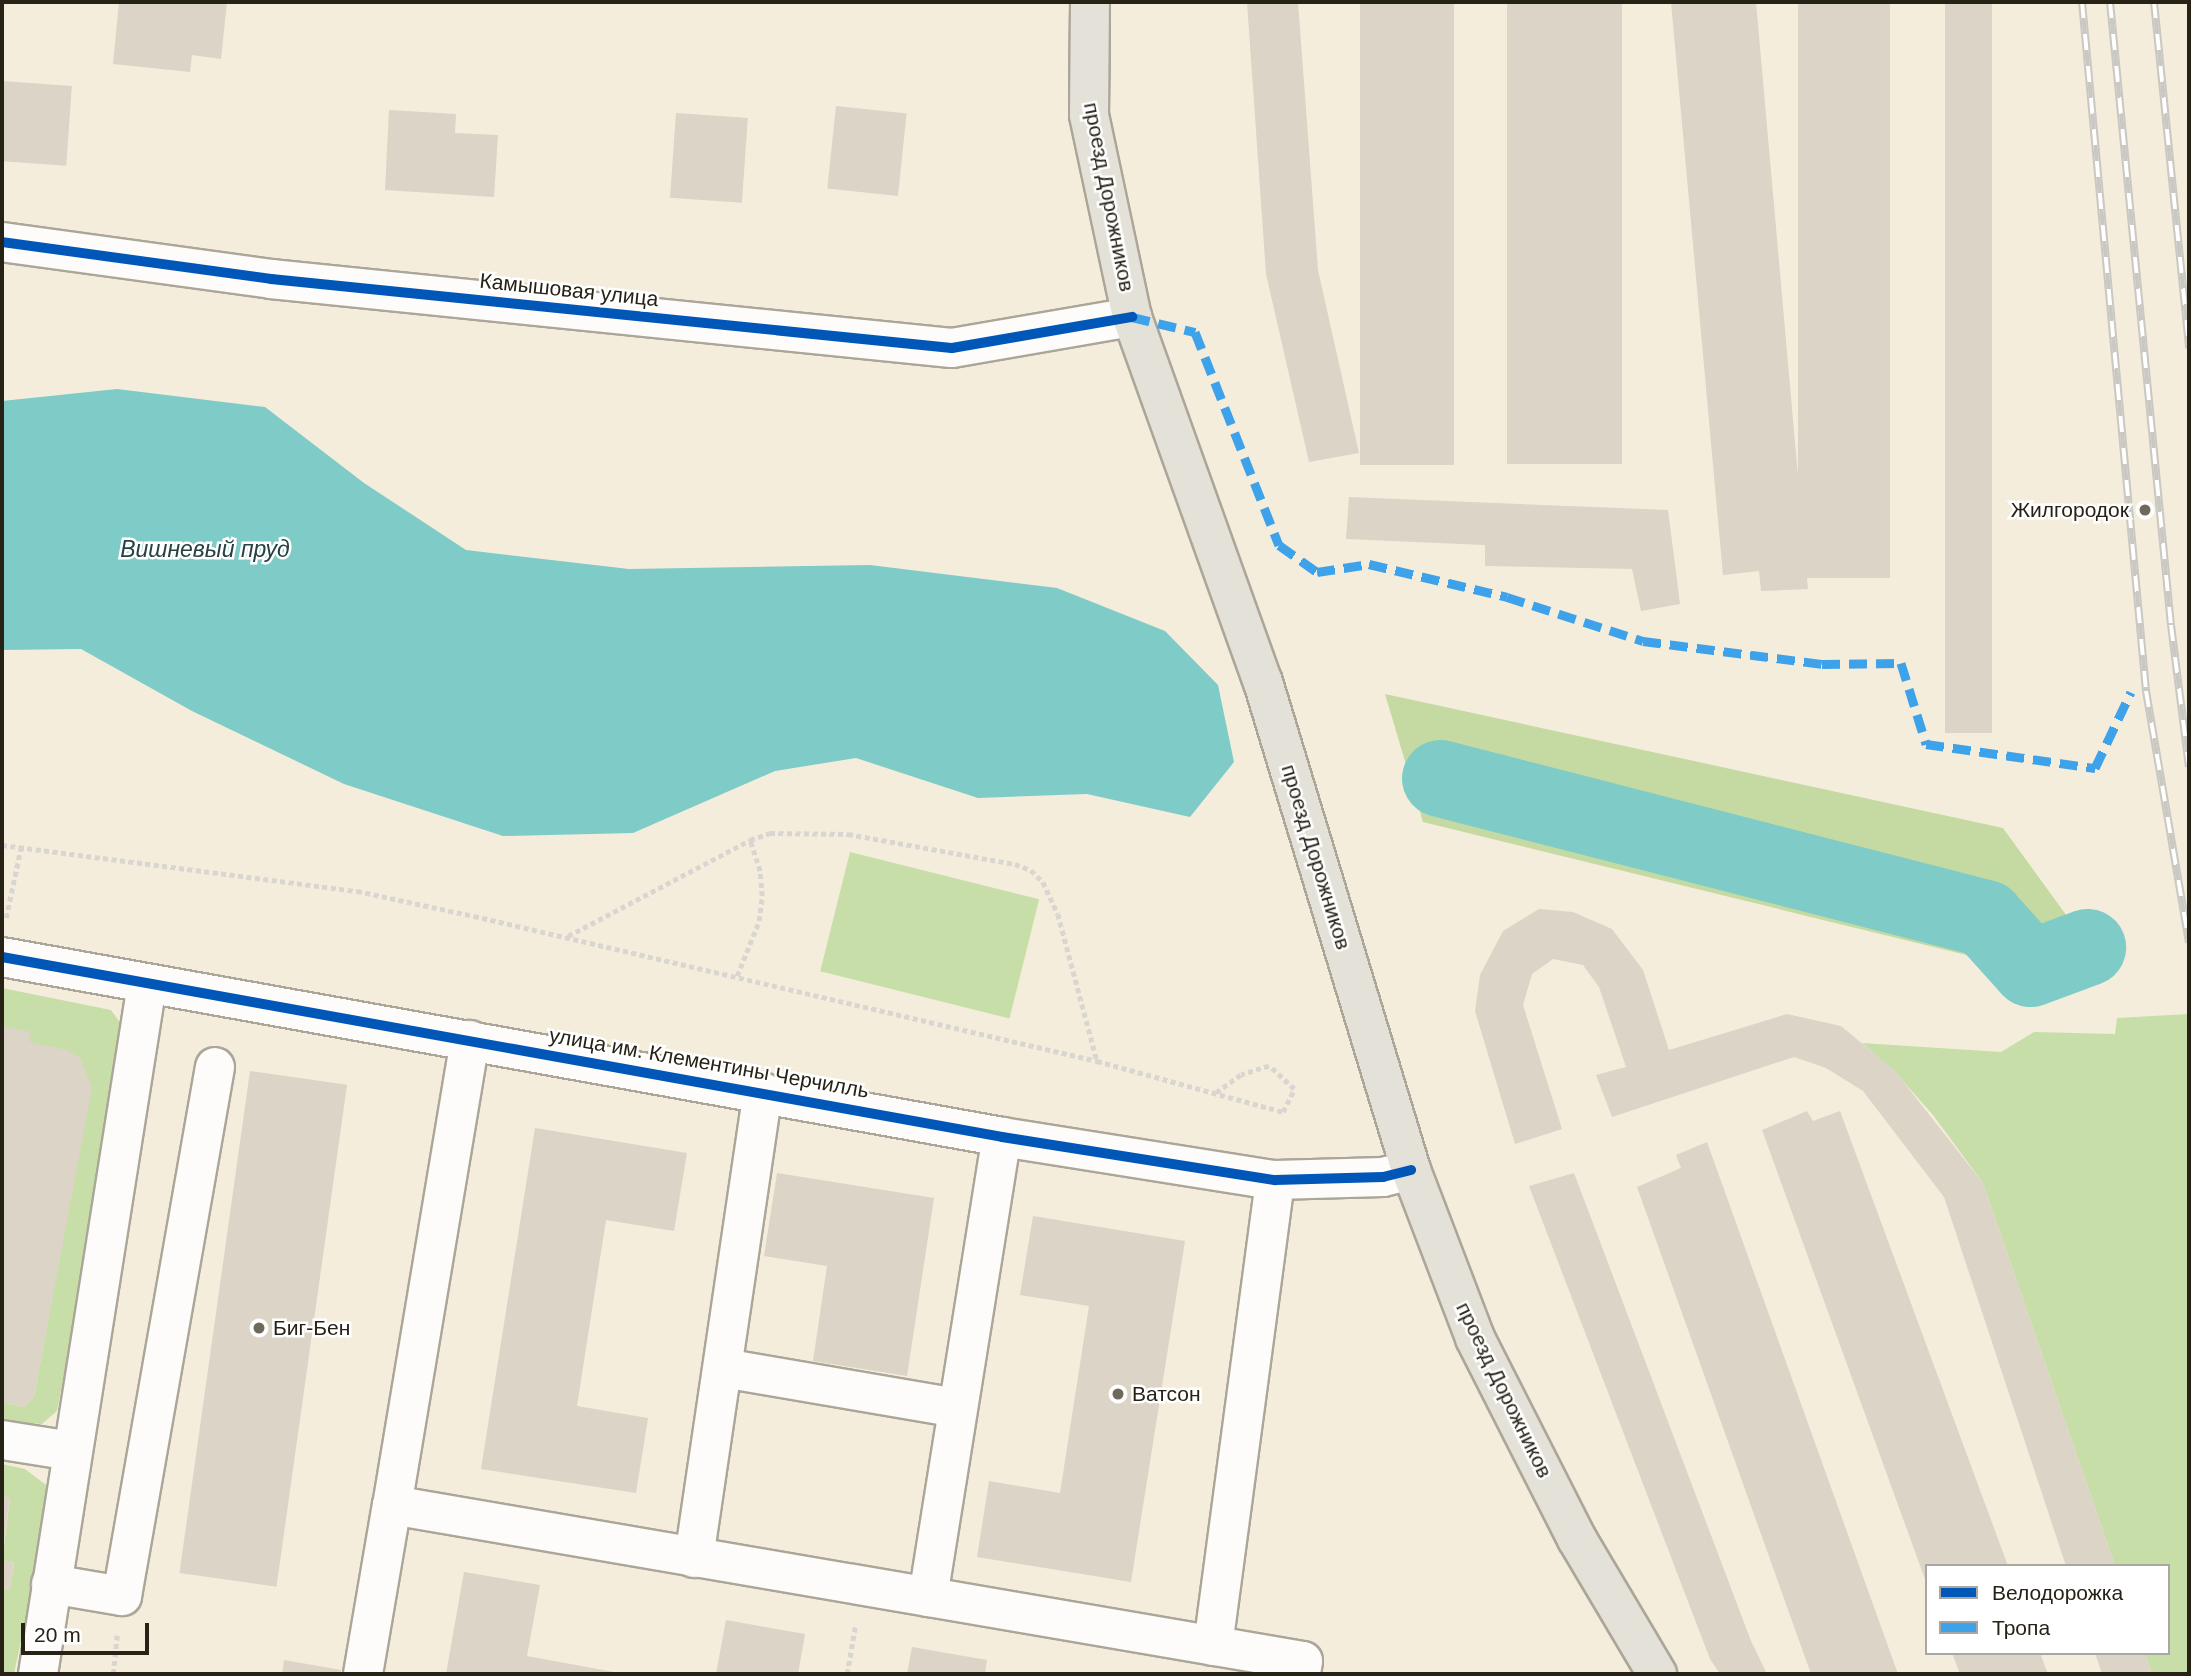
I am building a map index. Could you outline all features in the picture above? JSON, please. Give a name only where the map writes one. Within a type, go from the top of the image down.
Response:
[{"type":"main road","name":"проезд Дорожников","points":[[1090,2],[1089,115],[1132,317],[1263,682],[1410,1170],[1475,1338],[1577,1539],[1657,1674]]},
{"type":"street","name":"Камышовая улица","points":[[2,242],[284,280],[952,348],[1132,317]]},
{"type":"street","name":"улица им. Клементины Черчилль","points":[[3,941],[147,984],[763,1092],[1002,1137],[1275,1180],[1383,1177],[1410,1170]]},
{"type":"street","points":[[38,1674],[147,984]]},
{"type":"street","points":[[363,1674],[470,1040]]},
{"type":"street","points":[[51,1584],[122,1596],[215,1067]]},
{"type":"street","points":[[694,1558],[763,1092]]},
{"type":"street","points":[[928,1597],[1002,1137]]},
{"type":"street","points":[[1213,1646],[1275,1180]]},
{"type":"street","points":[[723,1368],[957,1408]]},
{"type":"street","points":[[2,1440],[72,1451]]},
{"type":"street","points":[[392,1504],[1303,1661],[1301,1674]]},
{"type":"path","points":[[566,936],[750,840],[770,833],[848,834],[1031,870],[1043,882],[1058,914],[1097,1061]]},
{"type":"path","points":[[737,976],[759,921],[762,896],[760,871],[750,840]]},
{"type":"path","points":[[2,845],[357,891],[566,936],[1097,1061],[1283,1112],[1294,1089],[1269,1066],[1241,1075],[1216,1093]]},
{"type":"path","points":[[3,941],[21,847]]},
{"type":"path","points":[[847,1674],[862,1587]]},
{"type":"green space","points":[[1385,694],[2003,828],[2077,930],[1991,961],[1423,822]]},
{"type":"green space","points":[[850,852],[1039,899],[1009,1019],[820,971]]},
{"type":"green space","points":[[2,988],[111,1010],[129,1035],[57,1411],[42,1424],[2,1421],[2,1402],[24,1407],[34,1397],[91,1087],[80,1058],[29,1042],[2,1027]]},
{"type":"green space","points":[[2189,1014],[2189,1674],[2152,1674],[2146,1655],[2170,1655],[2170,1564],[2114,1564],[1983,1183],[1933,1115],[1894,1071],[1862,1043],[2001,1052],[2034,1032],[2115,1034],[2117,1018]]},
{"type":"green space","points":[[2,1464],[25,1469],[50,1488],[50,1506],[14,1674],[2,1674],[2,1588],[10,1589],[14,1563],[2,1561],[10,1498],[2,1496]]},
{"type":"water","name":"Вишневый пруд","points":[[117,389],[265,407],[364,483],[466,550],[629,569],[870,565],[1057,588],[1165,631],[1218,685],[1234,762],[1190,817],[1087,794],[978,798],[856,758],[775,771],[633,833],[503,836],[344,784],[192,711],[81,649],[2,650],[2,401]]},
{"type":"building","points":[[119,2],[227,2],[221,59],[192,55],[190,72],[113,64]]},
{"type":"building","points":[[1247,2],[1298,2],[1318,270],[1359,453],[1309,462],[1266,274]]},
{"type":"building","points":[[1360,2],[1454,2],[1454,465],[1360,465]]},
{"type":"building","points":[[1507,2],[1622,2],[1622,464],[1507,464]]},
{"type":"building","points":[[1671,2],[1756,2],[1808,589],[1761,591],[1759,571],[1723,575]]},
{"type":"building","points":[[1798,2],[1890,2],[1890,578],[1798,578]]},
{"type":"building","points":[[1945,2],[1992,2],[1992,733],[1945,733]]},
{"type":"building","points":[[2,81],[72,86],[66,166],[2,161]]},
{"type":"building","points":[[836,106],[907,113],[898,196],[827,189]]},
{"type":"building","points":[[389,110],[456,114],[455,133],[498,135],[494,197],[385,190]]},
{"type":"building","points":[[676,113],[748,118],[742,203],[670,198]]},
{"type":"building","points":[[1349,497],[1668,510],[1680,604],[1641,611],[1632,569],[1485,566],[1485,545],[1346,539]]},
{"type":"building","points":[[1539,909],[1573,912],[1612,929],[1643,970],[1669,1050],[1787,1014],[1841,1026],[1894,1070],[1983,1183],[2114,1564],[2065,1564],[1944,1197],[1863,1091],[1826,1068],[1794,1057],[1612,1117],[1596,1075],[1626,1067],[1599,987],[1583,965],[1553,959],[1532,974],[1523,1005],[1562,1129],[1515,1144],[1475,1011],[1480,975],[1503,931]]},
{"type":"building","points":[[2,1026],[31,1032],[29,1042],[67,1050],[80,1058],[92,1087],[34,1397],[24,1407],[2,1402]]},
{"type":"building","name":"Биг-Бен","points":[[250,1071],[347,1085],[276,1587],[179,1573]]},
{"type":"building","points":[[1807,1111],[1813,1121],[1840,1111],[2007,1564],[1925,1564],[1925,1579],[1762,1130]]},
{"type":"building","points":[[535,1128],[687,1153],[674,1231],[606,1220],[577,1406],[648,1418],[636,1493],[481,1469]]},
{"type":"building","points":[[1707,1142],[1898,1674],[1811,1674],[1637,1187],[1681,1168],[1676,1155]]},
{"type":"building","points":[[777,1173],[934,1198],[907,1376],[813,1361],[827,1266],[764,1256]]},
{"type":"building","points":[[1574,1173],[1751,1641],[1767,1674],[1720,1674],[1710,1659],[1529,1186]]},
{"type":"building","name":"Ватсон","points":[[1033,1216],[1185,1241],[1131,1582],[977,1557],[989,1481],[1060,1493],[1089,1306],[1020,1295]]},
{"type":"building","points":[[2,1496],[10,1497],[3,1549],[2,1549]]},
{"type":"building","points":[[2,1561],[14,1563],[10,1589],[2,1588]]},
{"type":"building","points":[[464,1572],[540,1585],[527,1656],[625,1674],[446,1674]]},
{"type":"building","points":[[726,1620],[805,1634],[798,1674],[716,1674]]},
{"type":"building","points":[[912,1647],[987,1660],[985,1674],[907,1674]]},
{"type":"building","points":[[1953,1655],[2041,1655],[2048,1674],[1960,1674]]},
{"type":"building","points":[[2096,1655],[2146,1655],[2152,1674],[2102,1674]]},
{"type":"building","points":[[284,1660],[341,1670],[340,1674],[282,1674]]},
{"type":"waterway","points":[[1440,778],[1985,918],[2030,968],[2087,947]]},
{"type":"railway","points":[[2082,2],[2146,691],[2189,942]]},
{"type":"railway","points":[[2110,2],[2171,625],[2189,767]]},
{"type":"railway","points":[[2154,2],[2189,348]]},
{"type":"marked path","points":[[1132,317],[1195,332],[1279,545],[1317,572],[1369,564],[1507,597],[1643,641],[1822,664],[1901,663],[1926,744],[2095,768],[2131,692]]},
{"type":"cycle path","points":[[2,242],[271,279],[952,348],[1132,317]]},
{"type":"cycle path","points":[[2,957],[1002,1137],[1275,1180],[1383,1177],[1411,1170]]},
{"type":"place","name":"Жилгородок","points":[[2145,510]]},
{"type":"place","name":"Биг-Бен","points":[[259,1328]]},
{"type":"place","name":"Ватсон","points":[[1118,1394]]}]
